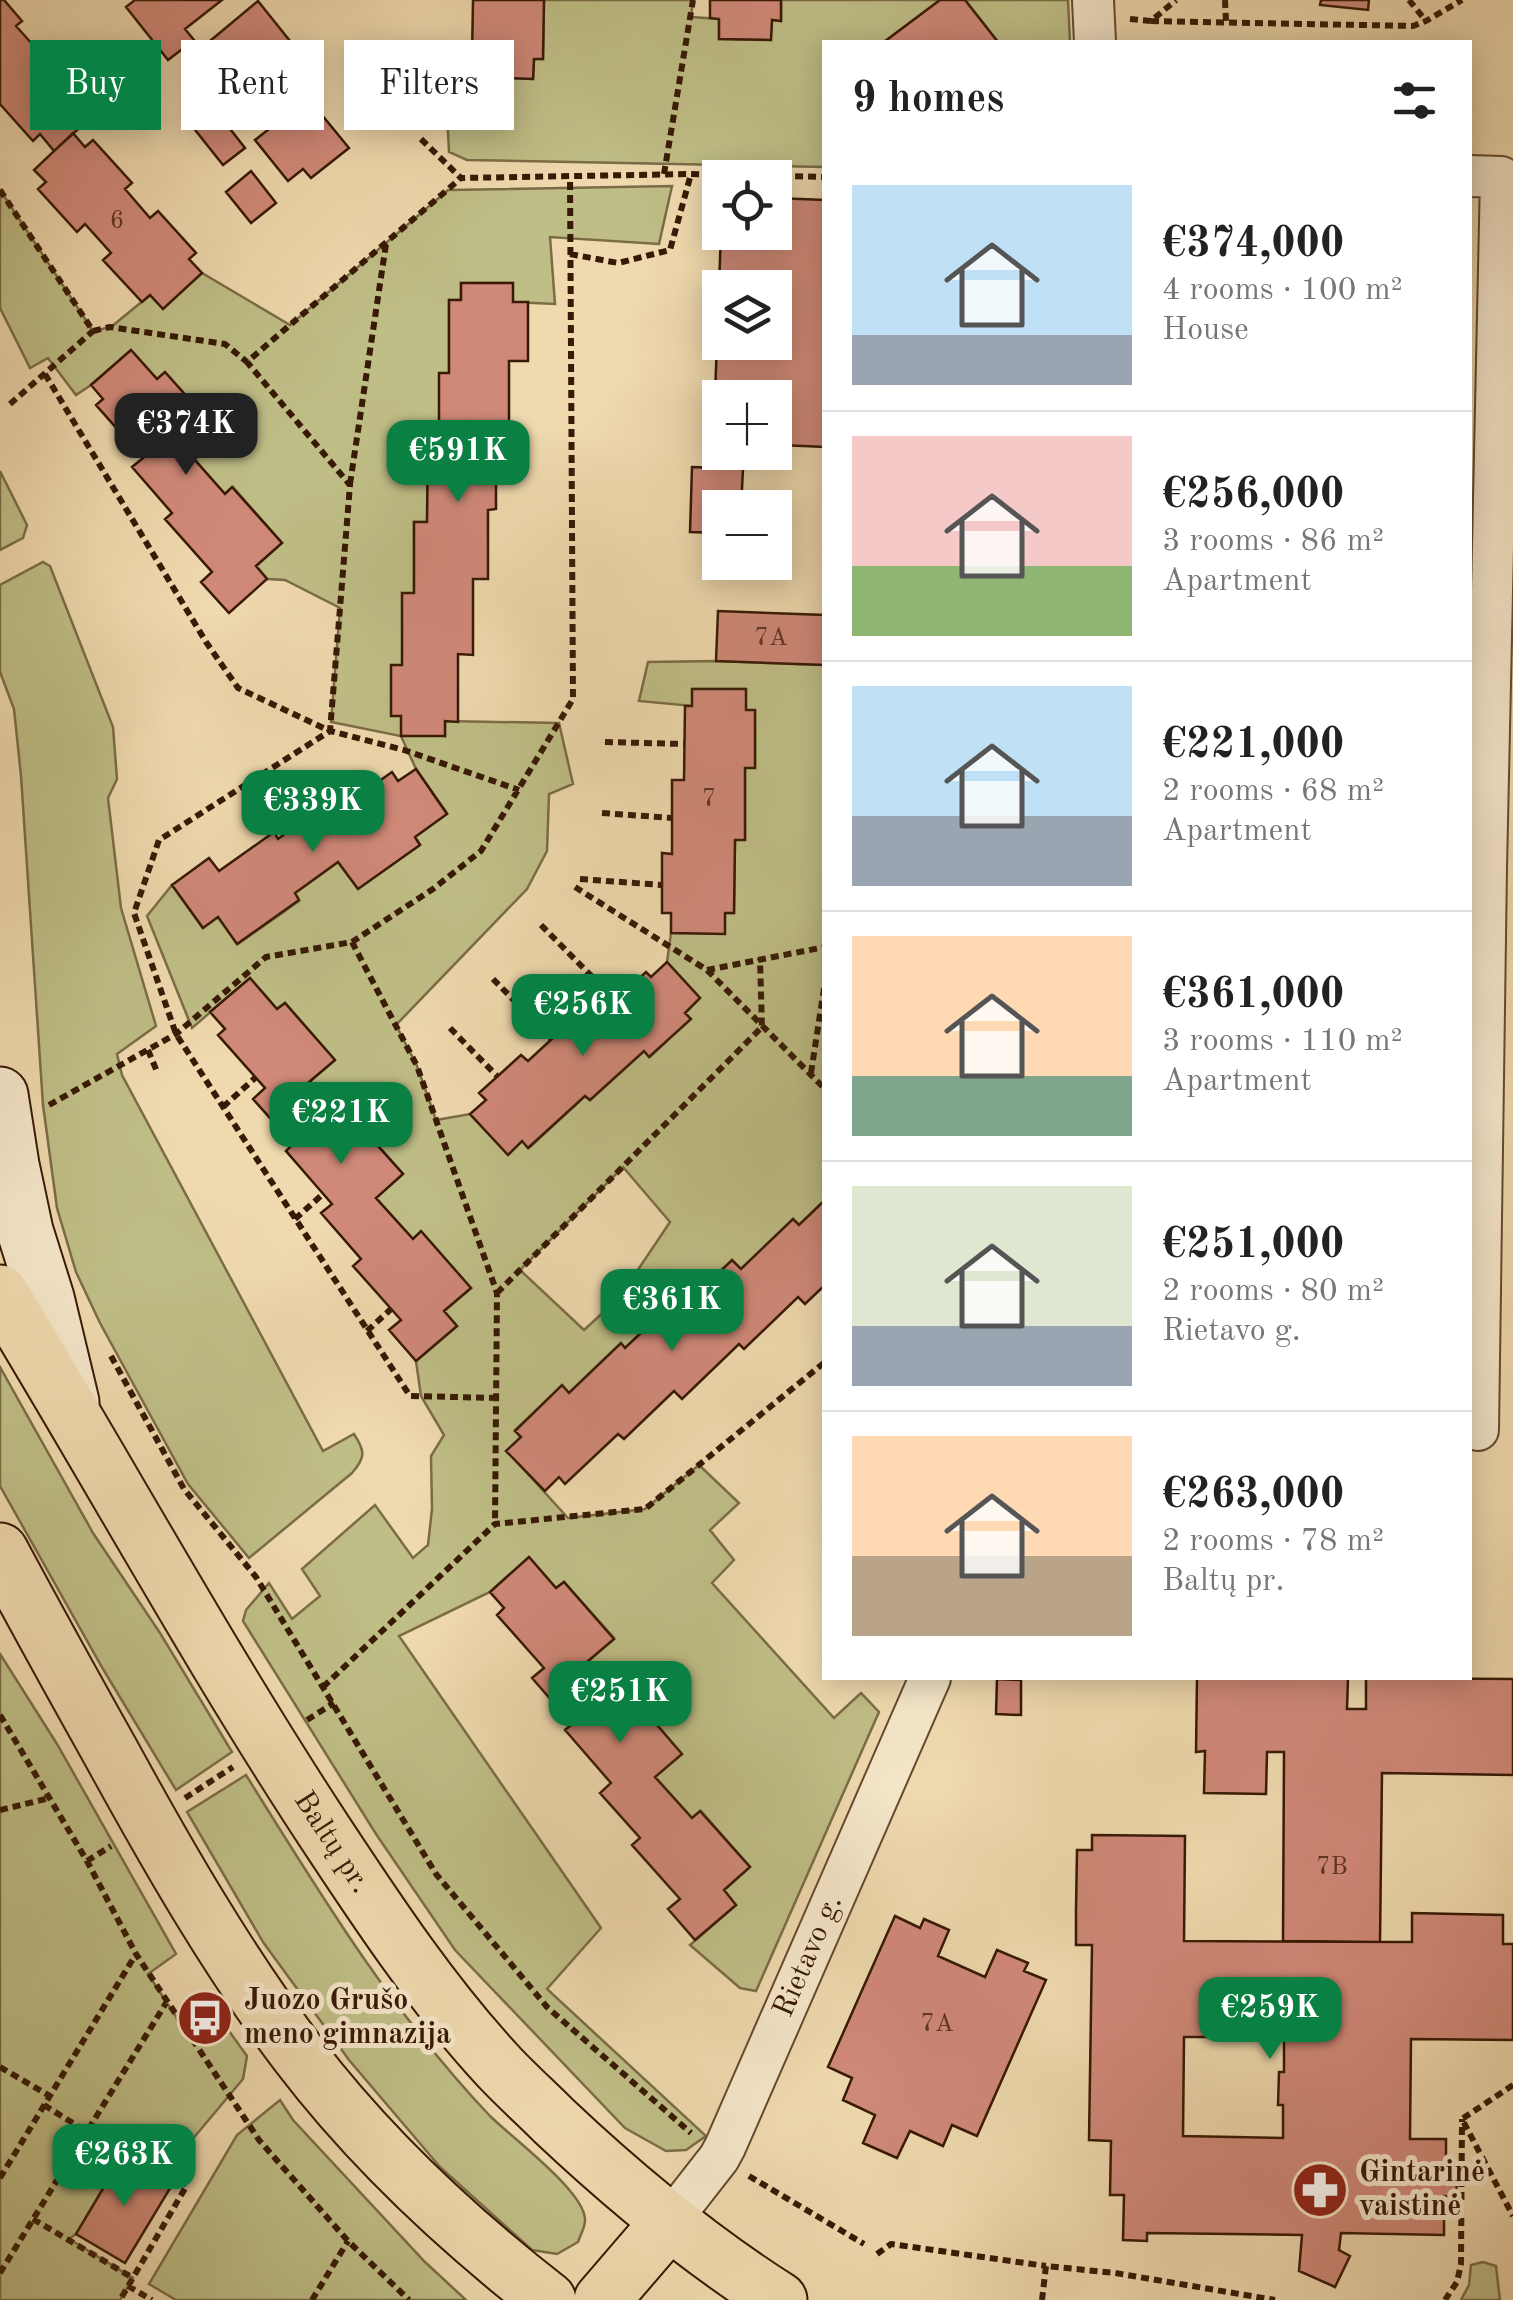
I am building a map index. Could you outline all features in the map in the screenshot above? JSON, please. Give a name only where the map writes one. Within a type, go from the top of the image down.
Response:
[{"type":"main road","points":[[18,1103],[11,1165],[74,1414]]},
{"type":"main road","name":"Baltų pr.","points":[[0,1293],[268,1745],[368,1898],[437,1993],[500,2068],[604,2168],[668,2222],[779,2300]]},
{"type":"main road","points":[[0,1551],[16,1600],[148,1822],[216,1933],[300,2055],[346,2112],[426,2195],[548,2300]]},
{"type":"main road","points":[[602,2300],[668,2222]]},
{"type":"street","points":[[1472,176],[1501,177],[1478,1430]]},
{"type":"street","name":"Rietavo g.","points":[[668,2222],[720,2158],[929,1680]]},
{"type":"path","points":[[664,174],[693,0]]},
{"type":"path","points":[[1151,21],[1176,0]]},
{"type":"path","points":[[1225,0],[1226,22]]},
{"type":"path","points":[[1409,0],[1426,21]]},
{"type":"path","points":[[1094,19],[1413,26],[1462,0]]},
{"type":"path","points":[[421,139],[461,178]]},
{"type":"path","points":[[247,362],[461,178],[664,174],[822,177]]},
{"type":"path","points":[[570,254],[618,264],[670,250],[691,174]]},
{"type":"path","points":[[18,1103],[148,1050],[176,1034],[266,957],[352,942],[433,890],[481,851],[520,790],[573,699],[570,177]]},
{"type":"path","points":[[0,190],[93,332]]},
{"type":"path","points":[[330,731],[350,485],[386,242]]},
{"type":"path","points":[[10,404],[93,332],[110,328],[225,344],[247,362],[350,485]]},
{"type":"path","points":[[45,374],[206,642],[238,688],[330,731],[404,750],[520,790]]},
{"type":"path","points":[[330,731],[159,840],[134,913],[176,1034],[410,1396],[497,1398]]},
{"type":"path","points":[[605,742],[684,744]]},
{"type":"path","points":[[602,813],[672,818]]},
{"type":"path","points":[[662,885],[578,883],[707,970],[822,1086]]},
{"type":"path","points":[[540,925],[615,1000]]},
{"type":"path","points":[[352,942],[417,1066],[497,1293],[495,1524]]},
{"type":"path","points":[[707,970],[822,948]]},
{"type":"path","points":[[497,1293],[762,1027],[760,959]]},
{"type":"path","points":[[493,979],[552,1039]]},
{"type":"path","points":[[810,1075],[822,1001]]},
{"type":"path","points":[[450,1028],[498,1077]]},
{"type":"path","points":[[148,1050],[158,1074]]},
{"type":"path","points":[[224,1107],[256,1078]]},
{"type":"path","points":[[295,1219],[323,1194]]},
{"type":"path","points":[[367,1330],[391,1308]]},
{"type":"path","points":[[108,1352],[184,1489],[256,1578],[436,1874],[534,1992],[720,2158],[864,2244]]},
{"type":"path","points":[[324,1687],[495,1524],[646,1509],[822,1364]]},
{"type":"path","points":[[87,1861],[334,1702]]},
{"type":"path","points":[[0,1715],[87,1861],[136,1954],[259,2140],[348,2241],[409,2300]]},
{"type":"path","points":[[0,1810],[50,1798]]},
{"type":"path","points":[[0,2178],[136,1954]]},
{"type":"path","points":[[0,2272],[166,2003]]},
{"type":"path","points":[[0,2067],[50,2096]]},
{"type":"path","points":[[1462,2119],[1513,2086]]},
{"type":"path","points":[[44,2106],[187,2185],[120,2300]]},
{"type":"path","points":[[1462,2119],[1513,2216]]},
{"type":"path","points":[[1445,2300],[1457,2282],[1462,2264],[1462,2119]]},
{"type":"path","points":[[33,2219],[133,2278]]},
{"type":"path","points":[[312,2300],[348,2241]]},
{"type":"path","points":[[877,2254],[891,2244],[1115,2273],[1276,2300]]},
{"type":"path","points":[[1042,2300],[1046,2266]]},
{"type":"path","points":[[128,2286],[152,2300]]},
{"type":"shaded area","points":[[544,0],[693,0],[691,17],[719,19],[719,39],[770,40],[772,20],[781,20],[781,0],[940,0],[887,40],[822,40],[822,167],[792,166],[792,160],[702,160],[702,165],[467,160],[449,152],[448,130],[514,130],[514,78],[533,79],[534,59],[543,59]]},
{"type":"shaded area","points":[[965,0],[1068,0],[1070,40],[996,40]]},
{"type":"shaded area","points":[[672,186],[659,244],[550,237],[555,304],[513,302],[512,283],[461,283],[461,300],[449,300],[449,373],[439,445],[428,446],[427,522],[414,522],[414,593],[402,665],[401,716],[445,736],[445,721],[559,723],[573,784],[549,794],[547,851],[527,889],[396,1025],[417,1066],[436,1120],[470,1114],[508,1154],[522,1141],[529,1148],[585,1096],[590,1100],[644,1051],[650,1057],[690,1019],[685,1013],[700,998],[667,962],[671,933],[724,933],[725,913],[734,913],[735,840],[745,839],[745,768],[755,767],[755,711],[746,710],[745,689],[693,689],[692,706],[639,701],[648,662],[822,665],[822,1203],[799,1225],[793,1219],[741,1269],[682,1308],[674,1301],[625,1348],[620,1344],[569,1393],[562,1386],[515,1430],[521,1437],[507,1451],[568,1518],[645,1509],[699,1465],[739,1503],[710,1530],[734,1560],[712,1583],[834,1718],[861,1693],[879,1712],[756,1991],[740,1988],[690,1945],[736,1905],[724,1890],[750,1867],[701,1811],[692,1818],[655,1777],[681,1753],[632,1696],[623,1703],[587,1662],[614,1638],[564,1582],[556,1588],[529,1557],[490,1592],[399,1636],[601,1928],[547,1989],[706,2136],[686,2150],[666,2151],[625,2128],[455,1950],[376,1834],[243,1621],[246,1610],[269,1583],[292,1619],[320,1596],[302,1569],[375,1505],[413,1558],[428,1545],[431,1456],[444,1435],[421,1396],[416,1361],[457,1326],[444,1311],[471,1288],[421,1232],[413,1239],[376,1198],[403,1174],[353,1117],[344,1124],[308,1083],[334,1059],[285,1003],[277,1009],[250,978],[192,1028],[147,916],[172,885],[202,927],[218,917],[238,944],[299,901],[295,893],[338,862],[358,888],[420,845],[415,837],[447,813],[416,769],[401,736],[331,722],[340,608],[285,580],[267,579],[256,566],[282,543],[233,487],[225,494],[187,451],[214,427],[157,379],[131,350],[76,395],[48,358],[30,368],[0,308],[0,190],[93,331],[111,327],[150,295],[163,308],[202,273],[290,325],[448,190]],"holes":[[[623,1167],[670,1222],[619,1298],[584,1330],[520,1270]]]},
{"type":"shaded area","points":[[0,471],[27,525],[23,538],[0,550]]},
{"type":"shaded area","points":[[43,562],[50,566],[113,727],[117,779],[108,798],[121,908],[156,1026],[117,1054],[122,1075],[323,1451],[354,1434],[362,1450],[360,1463],[352,1473],[249,1558],[188,1484],[100,1323],[76,1272],[57,1208],[43,1105],[14,709],[0,672],[0,585]]},
{"type":"shaded area","points":[[0,1367],[93,1533],[232,1752],[176,1790],[0,1486]]},
{"type":"shaded area","points":[[0,1654],[57,1744],[176,1954],[148,1974],[194,2044],[224,2024],[247,2056],[243,2079],[165,2172],[126,2150],[76,2234],[69,2239],[133,2278],[120,2300],[0,2300]]},
{"type":"shaded area","points":[[246,1775],[359,1952],[421,2036],[490,2116],[574,2196],[585,2221],[578,2242],[557,2254],[532,2250],[440,2167],[349,2060],[263,1942],[187,1812]]},
{"type":"shaded area","points":[[280,2100],[293,2120],[425,2262],[466,2300],[176,2300],[149,2284],[237,2135]]},
{"type":"shaded area","points":[[1483,2262],[1496,2266],[1500,2300],[1461,2300],[1469,2285],[1471,2265]]},
{"type":"building","points":[[0,0],[4,0],[22,21],[16,26],[30,42],[30,130],[77,130],[54,151],[40,134],[33,141],[0,104]]},
{"type":"building","points":[[135,0],[222,0],[185,29],[194,40],[181,40],[181,50],[168,60],[161,51],[161,40],[152,40],[126,7]]},
{"type":"building","points":[[473,0],[544,0],[543,59],[534,59],[533,79],[514,78],[514,40],[472,40]]},
{"type":"building","points":[[710,0],[781,0],[781,21],[772,20],[771,40],[719,39],[719,19],[710,18]]},
{"type":"building","points":[[940,0],[965,0],[996,40],[887,40]]},
{"type":"building","points":[[1321,0],[1369,0],[1368,10],[1320,5]]},
{"type":"building","points":[[258,1],[289,40],[211,40]]},
{"type":"building","points":[[324,118],[349,148],[311,178],[303,169],[288,181],[255,140],[268,130],[324,130]]},
{"type":"building","points":[[195,130],[231,130],[245,148],[223,165]]},
{"type":"building","points":[[73,133],[85,147],[93,140],[132,183],[125,189],[150,218],[158,211],[196,253],[189,259],[202,273],[163,309],[150,295],[142,302],[103,260],[111,253],[85,224],[77,232],[38,189],[46,182],[34,170]]},
{"type":"building","points":[[251,171],[276,203],[251,223],[226,192]]},
{"type":"building","points":[[792,199],[822,200],[822,447],[792,446],[792,380],[716,380],[716,360],[792,360],[792,270],[720,270],[720,250],[792,250]]},
{"type":"building","points":[[461,283],[513,283],[513,302],[528,302],[528,361],[509,361],[509,440],[496,440],[496,509],[488,510],[488,579],[473,579],[473,655],[458,654],[458,722],[445,721],[445,736],[401,736],[401,716],[391,716],[391,665],[402,665],[402,593],[414,593],[414,522],[427,522],[428,445],[439,445],[439,373],[449,373],[449,300],[461,300]]},
{"type":"building","points":[[131,350],[157,379],[165,372],[214,427],[187,451],[225,494],[232,487],[282,543],[256,566],[267,579],[229,613],[201,582],[212,572],[165,519],[172,513],[132,467],[143,458],[96,405],[103,399],[91,385]]},
{"type":"building","points":[[692,467],[743,470],[742,490],[702,490],[702,532],[690,532]]},
{"type":"building","points":[[718,611],[822,615],[822,665],[716,661]]},
{"type":"building","points":[[692,689],[746,689],[746,710],[755,710],[755,768],[745,768],[745,840],[735,840],[734,913],[725,913],[725,934],[671,933],[671,913],[662,913],[662,853],[672,854],[672,780],[684,780],[685,706],[692,706]]},
{"type":"building","points":[[416,769],[447,814],[415,837],[420,845],[358,889],[338,862],[295,893],[299,900],[237,944],[218,917],[203,928],[172,885],[209,858],[219,871],[274,832],[278,839],[326,804],[333,814],[392,772],[398,781]]},
{"type":"building","points":[[667,962],[700,998],[685,1013],[691,1019],[649,1057],[644,1051],[590,1100],[585,1096],[528,1148],[522,1141],[508,1155],[470,1114],[486,1100],[479,1093],[521,1055],[528,1061],[582,1011],[592,1022],[646,972],[651,977]]},
{"type":"building","points":[[250,978],[277,1009],[285,1003],[335,1060],[308,1083],[344,1124],[352,1117],[403,1174],[376,1198],[413,1239],[421,1231],[471,1288],[444,1311],[457,1326],[416,1361],[389,1330],[401,1320],[353,1266],[361,1259],[321,1213],[332,1204],[286,1151],[293,1144],[253,1099],[265,1088],[218,1035],[225,1029],[210,1012]]},
{"type":"building","points":[[822,1203],[822,1288],[805,1304],[798,1297],[744,1349],[739,1344],[682,1399],[674,1391],[624,1439],[618,1434],[565,1484],[559,1477],[545,1491],[506,1451],[521,1437],[515,1431],[562,1385],[569,1393],[621,1343],[625,1348],[675,1301],[682,1308],[732,1260],[741,1269],[793,1219],[799,1225]]},
{"type":"building","points":[[529,1557],[556,1588],[564,1582],[614,1639],[587,1662],[623,1703],[632,1696],[682,1754],[655,1777],[692,1818],[700,1811],[750,1867],[724,1890],[736,1905],[695,1940],[668,1909],[680,1899],[632,1845],[640,1838],[600,1793],[611,1783],[565,1730],[572,1724],[532,1678],[544,1668],[497,1615],[504,1608],[490,1592]]},
{"type":"building","points":[[1513,1679],[1513,1775],[1382,1773],[1380,1942],[1283,1941],[1284,1752],[1267,1752],[1266,1794],[1204,1793],[1205,1751],[1196,1752],[1197,1680],[1348,1680],[1347,1709],[1366,1709],[1366,1680]]},
{"type":"building","points":[[997,1680],[1021,1680],[1021,1715],[996,1714]]},
{"type":"building","points":[[1092,1835],[1185,1836],[1184,1941],[1412,1942],[1412,1913],[1503,1915],[1503,1944],[1513,1944],[1513,2040],[1411,2039],[1410,2139],[1446,2139],[1446,2178],[1457,2178],[1456,2197],[1444,2196],[1444,2235],[1341,2233],[1339,2250],[1350,2256],[1335,2287],[1299,2271],[1302,2235],[1147,2233],[1147,2241],[1123,2240],[1124,2195],[1110,2195],[1111,2141],[1089,2140],[1092,1945],[1076,1945],[1076,1910],[1077,1850],[1092,1850]],"holes":[[[1184,2037],[1284,2037],[1284,2072],[1279,2072],[1278,2105],[1283,2105],[1283,2138],[1183,2136]]]},
{"type":"building","points":[[895,1916],[920,1928],[924,1919],[949,1930],[938,1956],[985,1977],[997,1950],[1028,1963],[1024,1971],[1046,1980],[977,2136],[952,2125],[943,2146],[910,2131],[897,2158],[863,2143],[875,2115],[843,2100],[852,2078],[828,2067]]},
{"type":"building","points":[[123,2155],[172,2185],[125,2263],[76,2234]]},
{"type":"place","name":"Juozo Grušo meno gimnazija","points":[[205,2018]]},
{"type":"place","name":"Gintarinė vaistinė","points":[[1320,2190]]}]
